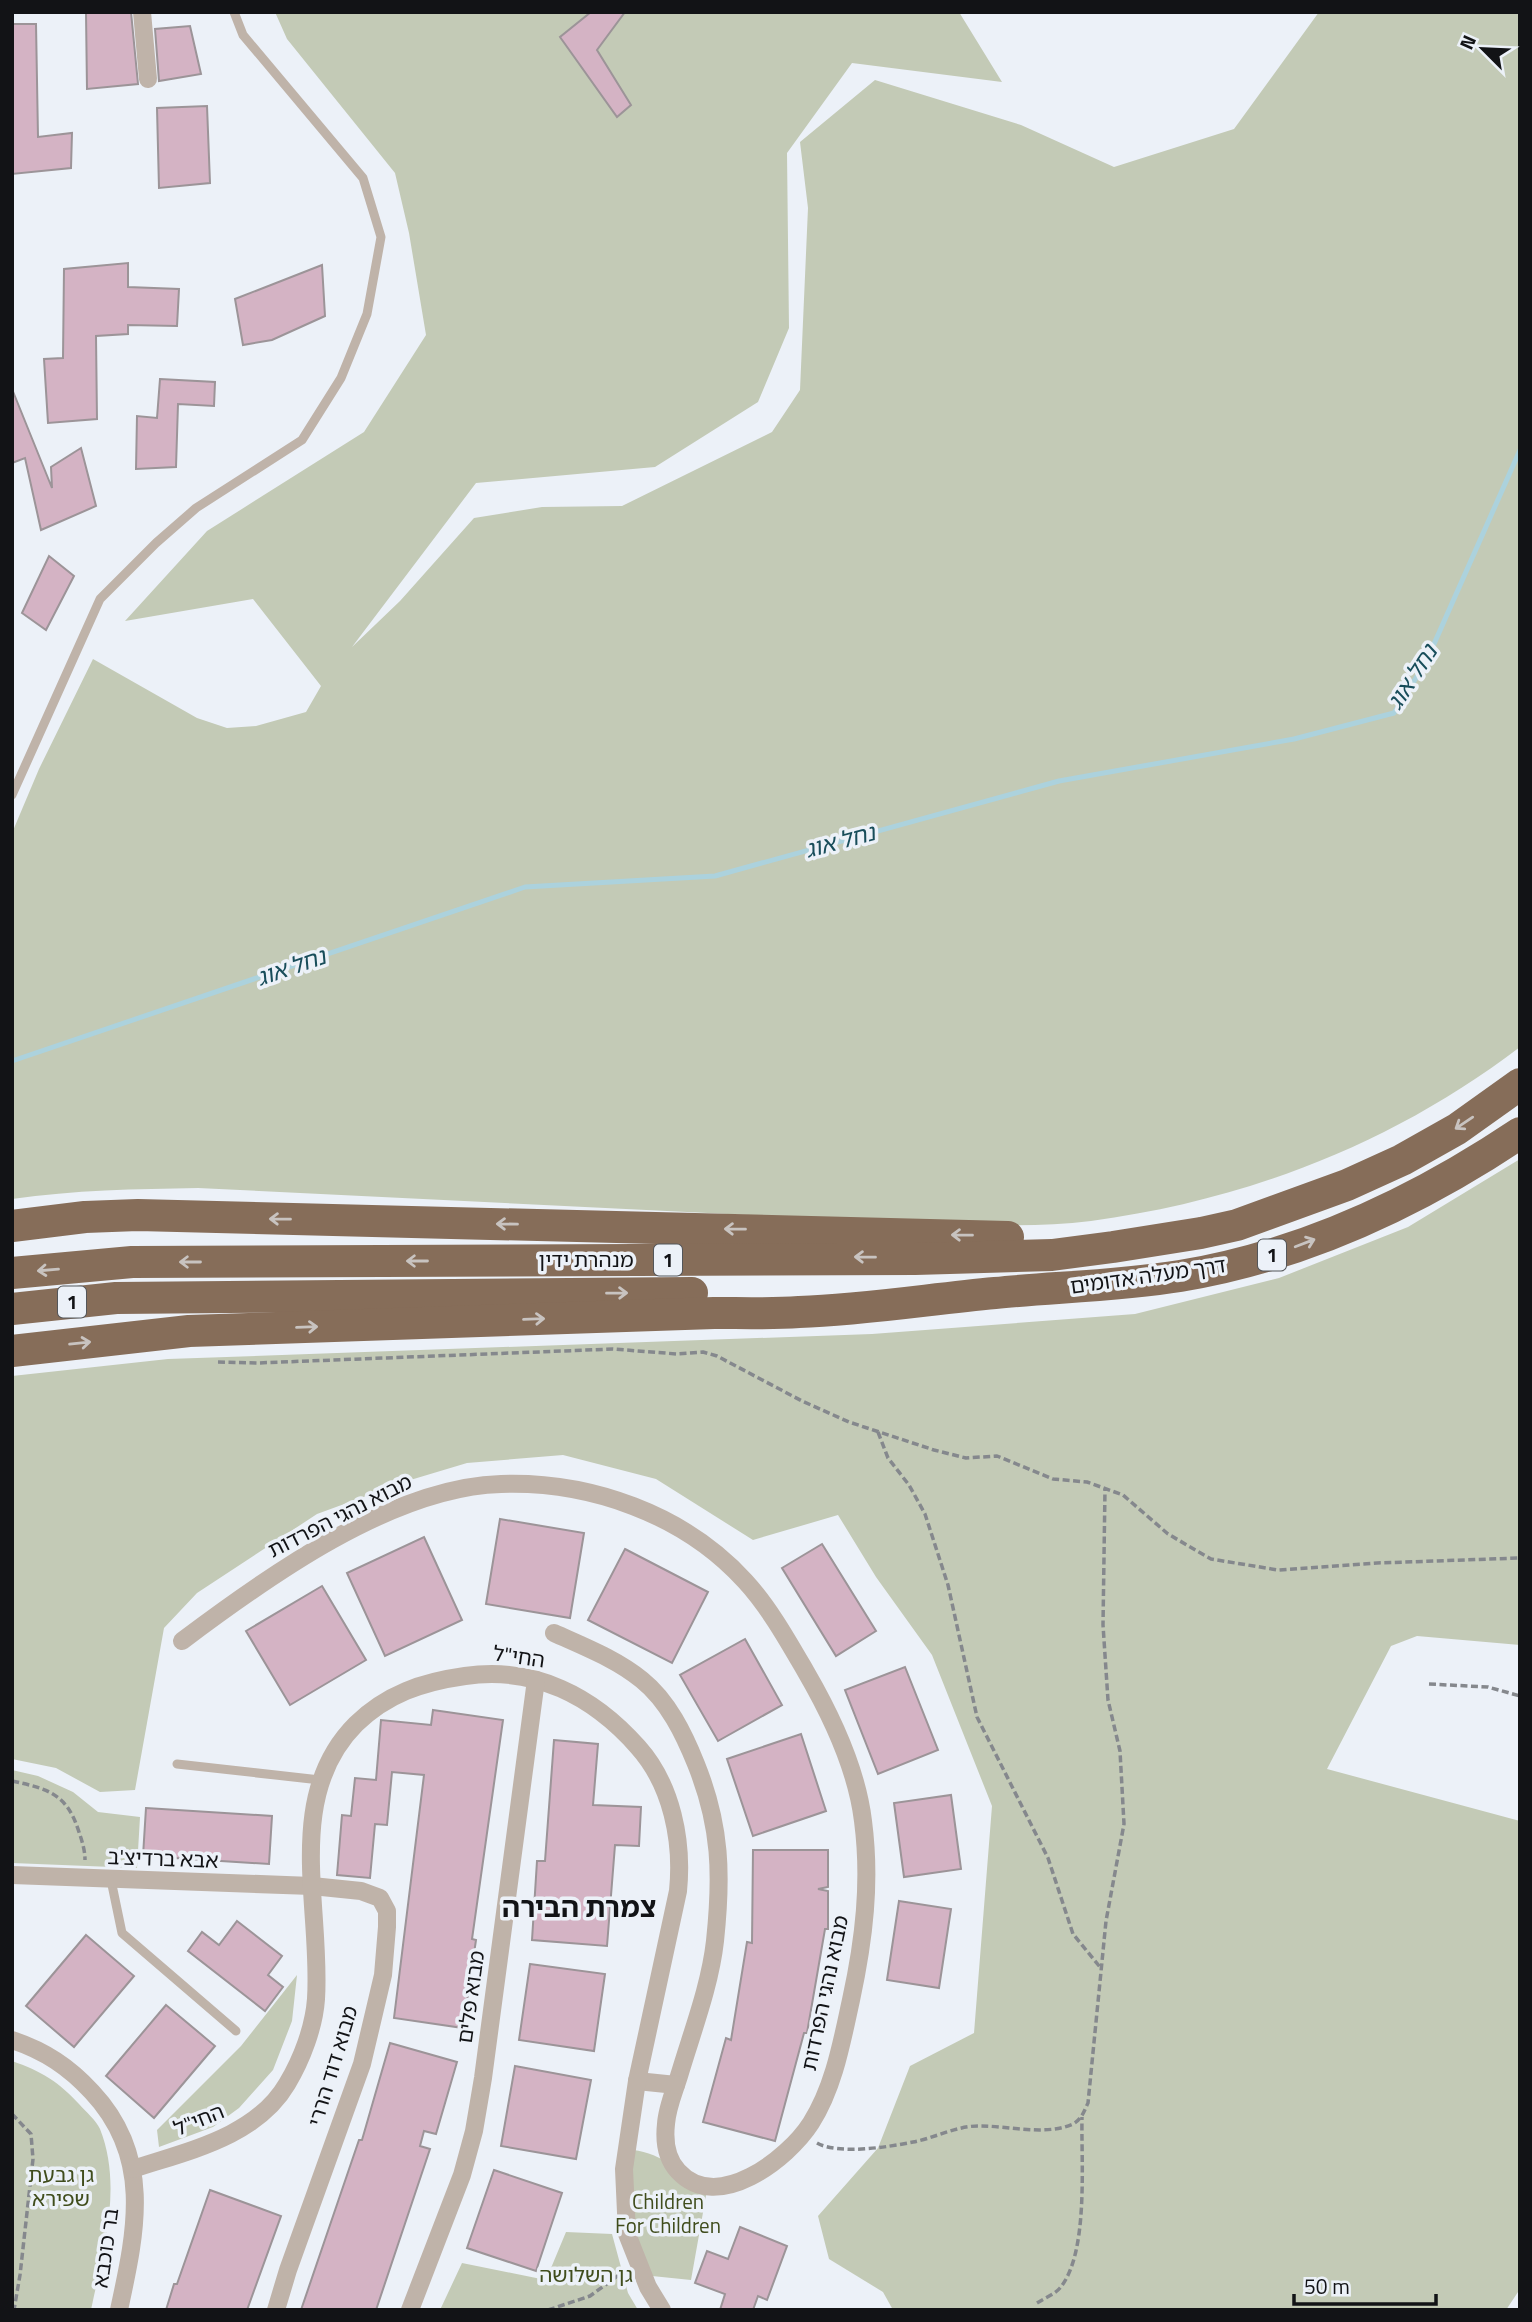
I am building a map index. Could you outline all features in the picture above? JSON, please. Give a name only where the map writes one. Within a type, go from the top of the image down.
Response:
[{"type":"highway","name":"דרך מעלה אדומים","points":[[1201,1233],[1237,1225],[1290,1207],[1402,1160],[1457,1129],[1520,1084]]},
{"type":"highway","name":"דרך מעלה אדומים","points":[[998,1293],[1091,1287],[1181,1276],[1270,1256],[1361,1222],[1475,1163],[1520,1133]]},
{"type":"highway","points":[[1475,1163],[1520,1150]]},
{"type":"highway","points":[[12,1226],[85,1217],[138,1215],[983,1236],[1076,1241],[1201,1233]]},
{"type":"highway","name":"מנהרת ידין","points":[[12,1273],[132,1262],[915,1259],[1052,1255],[1201,1233]]},
{"type":"highway","name":"מנהרת ידין","points":[[12,1309],[116,1298],[839,1291],[998,1293]]},
{"type":"highway","points":[[12,1351],[189,1331],[800,1312],[998,1293]]},
{"type":"street","points":[[142,12],[148,79]]},
{"type":"street","name":"מבוא נהגי הפרדות","points":[[182,1641],[273,1575],[337,1538],[392,1510],[464,1487],[502,1484],[572,1488],[611,1498],[650,1513],[694,1538],[746,1581],[784,1635],[822,1701],[847,1759],[863,1815],[867,1891],[860,1959],[825,2096],[804,2134],[788,2152],[746,2179],[723,2186],[699,2184],[685,2178],[673,2166],[666,2148],[666,2120],[703,1993],[715,1934],[720,1863],[704,1783],[688,1745],[665,1705],[644,1681],[608,1657],[554,1633]]},
{"type":"street","name":"החי\"ל","points":[[133,2169],[213,2142],[239,2129],[278,2098],[289,2082],[306,2043],[316,1999],[311,1833],[320,1780],[329,1760],[346,1735],[362,1718],[391,1696],[426,1683],[496,1673],[523,1676],[556,1686],[604,1712],[626,1733],[649,1759],[662,1784],[679,1840],[681,1865],[678,1891],[637,2081],[624,2169],[627,2234],[648,2287],[662,2310]]},
{"type":"street","name":"מבוא פלים","points":[[410,2310],[462,2175],[474,2131],[536,1680]]},
{"type":"street","name":"אבא ברדיצ'ב","points":[[12,1875],[312,1886]]},
{"type":"street","name":"מבוא דוד הררי","points":[[276,2310],[362,2064],[383,1975],[387,1910],[380,1898],[361,1891],[312,1886]]},
{"type":"street","name":"בר כוכבא","points":[[12,2040],[54,2058],[95,2095],[119,2128],[133,2169],[136,2195],[131,2252],[119,2310]]},
{"type":"street","points":[[637,2081],[676,2085]]},
{"type":"lane","points":[[12,795],[100,599],[156,543],[196,508],[302,440],[341,378],[367,314],[381,237],[363,178],[243,34],[234,12]]},
{"type":"lane","points":[[177,1764],[320,1780]]},
{"type":"lane","points":[[111,1880],[122,1933],[236,2031]]},
{"type":"path","points":[[218,1362],[257,1363],[613,1349],[703,1352],[717,1356],[802,1401],[878,1432],[967,1458],[997,1456],[1053,1479],[1087,1482],[1123,1495],[1168,1534],[1211,1559],[1278,1570],[1520,1558]]},
{"type":"path","points":[[878,1432],[888,1458],[909,1485],[925,1514],[948,1586],[977,1717],[1048,1858],[1073,1934],[1101,1969]]},
{"type":"path","points":[[1037,2303],[1059,2289],[1077,2256],[1082,2117],[1088,2103],[1106,1921],[1124,1824],[1120,1751],[1108,1700],[1104,1650],[1105,1489]]},
{"type":"path","points":[[1429,1684],[1488,1687],[1520,1696]]},
{"type":"path","points":[[12,1781],[38,1787],[60,1798],[72,1812],[85,1850],[86,1879]]},
{"type":"path","points":[[12,2114],[31,2134],[33,2159],[14,2310]]},
{"type":"path","points":[[804,2134],[824,2146],[838,2150],[857,2149],[912,2143],[978,2126],[1045,2130],[1072,2124],[1082,2117]]},
{"type":"path","points":[[548,2310],[590,2296],[637,2262]]},
{"type":"green space","points":[[275,12],[959,12],[1002,82],[852,63],[787,153],[789,328],[758,402],[655,467],[476,483],[352,647],[400,601],[474,518],[542,507],[622,506],[772,432],[800,390],[808,208],[800,142],[875,80],[1021,125],[1114,167],[1234,129],[1319,12],[1520,12],[1520,1047],[1422,1112],[1317,1162],[1263,1182],[1207,1198],[1074,1223],[953,1225],[198,1188],[82,1192],[12,1199],[12,833],[39,769],[93,659],[197,718],[227,728],[256,726],[306,712],[321,686],[253,599],[125,621],[207,531],[364,432],[426,335],[409,233],[395,173],[287,39]]},
{"type":"green space","points":[[1520,1159],[1520,1645],[1417,1636],[1391,1646],[1327,1769],[1520,1821],[1520,2289],[1506,2310],[893,2310],[883,2292],[829,2259],[818,2216],[878,2148],[910,2066],[974,2033],[992,1806],[932,1655],[876,1577],[838,1515],[753,1540],[656,1479],[563,1455],[467,1463],[407,1481],[317,1514],[197,1593],[164,1628],[135,1790],[100,1792],[56,1768],[12,1759],[12,1376],[168,1359],[872,1334],[1135,1314],[1279,1278],[1408,1227]]},
{"type":"green space","points":[[12,1770],[38,1776],[73,1792],[98,1812],[140,1817],[137,1868],[12,1863]]},
{"type":"green space","points":[[297,1975],[292,2021],[273,2070],[239,2108],[213,2127],[159,2147],[157,2130],[241,2046]]},
{"type":"green space","name":"גן גבעת שפירא","points":[[12,2061],[41,2073],[72,2096],[96,2122],[107,2151],[110,2173],[109,2219],[91,2310],[12,2310]]},
{"type":"green space","name":"Children For Children","points":[[633,2150],[654,2155],[707,2190],[691,2280],[652,2276],[636,2230]]},
{"type":"green space","name":"גן השלושה","points":[[566,2232],[612,2234],[628,2293],[638,2310],[440,2310],[462,2263],[546,2280]]},
{"type":"building","points":[[131,12],[138,84],[87,89],[86,13]]},
{"type":"building","points":[[591,12],[625,12],[597,50],[631,105],[617,117],[560,37]]},
{"type":"building","points":[[12,24],[36,24],[38,137],[72,133],[71,168],[12,174]]},
{"type":"building","points":[[190,26],[201,74],[159,81],[155,29]]},
{"type":"building","points":[[207,106],[210,183],[159,188],[157,108]]},
{"type":"building","points":[[128,263],[128,287],[179,289],[177,326],[128,325],[128,334],[96,336],[97,419],[48,423],[44,359],[63,358],[64,269]]},
{"type":"building","points":[[322,265],[325,316],[272,340],[243,345],[235,299]]},
{"type":"building","points":[[160,379],[215,382],[214,406],[178,404],[176,467],[136,469],[137,416],[157,418]]},
{"type":"building","points":[[12,389],[52,488],[51,467],[81,448],[96,506],[41,530],[25,458],[12,463]]},
{"type":"building","points":[[49,556],[74,576],[46,630],[22,613]]},
{"type":"building","points":[[500,1519],[584,1533],[570,1618],[486,1604]]},
{"type":"building","points":[[424,1537],[462,1620],[385,1656],[347,1573]]},
{"type":"building","points":[[822,1544],[876,1631],[836,1656],[782,1568]]},
{"type":"building","points":[[625,1549],[708,1592],[672,1663],[588,1620]]},
{"type":"building","points":[[322,1586],[366,1660],[290,1705],[246,1631]]},
{"type":"building","points":[[745,1639],[782,1705],[718,1741],[680,1675]]},
{"type":"building","points":[[905,1667],[938,1750],[878,1774],[845,1690]]},
{"type":"building","points":[[433,1710],[503,1720],[472,1939],[476,1940],[463,2028],[394,2018],[424,1775],[392,1772],[387,1825],[375,1824],[370,1878],[337,1875],[342,1815],[351,1816],[355,1778],[376,1780],[381,1720],[431,1725]]},
{"type":"building","points":[[801,1734],[826,1811],[753,1836],[727,1759]]},
{"type":"building","points":[[554,1740],[598,1744],[593,1805],[641,1807],[639,1846],[615,1845],[607,1946],[532,1940],[537,1861],[545,1861]]},
{"type":"building","points":[[951,1795],[961,1869],[904,1877],[894,1803]]},
{"type":"building","points":[[146,1808],[272,1816],[269,1864],[143,1856]]},
{"type":"building","points":[[753,1850],[828,1850],[828,1887],[818,1889],[828,1891],[828,1929],[825,1929],[807,2033],[804,2033],[775,2141],[703,2122],[726,2038],[731,2040],[747,1942],[752,1943]]},
{"type":"building","points":[[899,1901],[951,1909],[939,1988],[887,1980]]},
{"type":"building","points":[[237,1921],[282,1956],[268,1975],[283,1987],[265,2011],[188,1951],[202,1932],[219,1945]]},
{"type":"building","points":[[86,1935],[134,1976],[74,2047],[26,2006]]},
{"type":"building","points":[[530,1964],[605,1974],[594,2051],[519,2040]]},
{"type":"building","points":[[166,2005],[215,2046],[154,2118],[106,2076]]},
{"type":"building","points":[[390,2043],[457,2062],[436,2134],[424,2131],[420,2146],[430,2149],[376,2310],[301,2310],[359,2140],[362,2140]]},
{"type":"building","points":[[515,2066],[591,2080],[576,2159],[501,2146]]},
{"type":"building","points":[[494,2170],[562,2193],[536,2271],[467,2248]]},
{"type":"building","points":[[210,2190],[281,2216],[247,2310],[166,2310],[174,2284],[177,2284]]},
{"type":"building","points":[[740,2227],[787,2246],[767,2300],[758,2296],[753,2310],[720,2310],[725,2294],[695,2283],[707,2251],[728,2259]]},
{"type":"waterway","name":"נחל אוג","points":[[12,1061],[525,887],[715,876],[1059,781],[1294,739],[1394,713],[1426,662],[1520,450]]},
{"type":"district","name":"צמרת הבירה","points":[[579,1907]]}]
